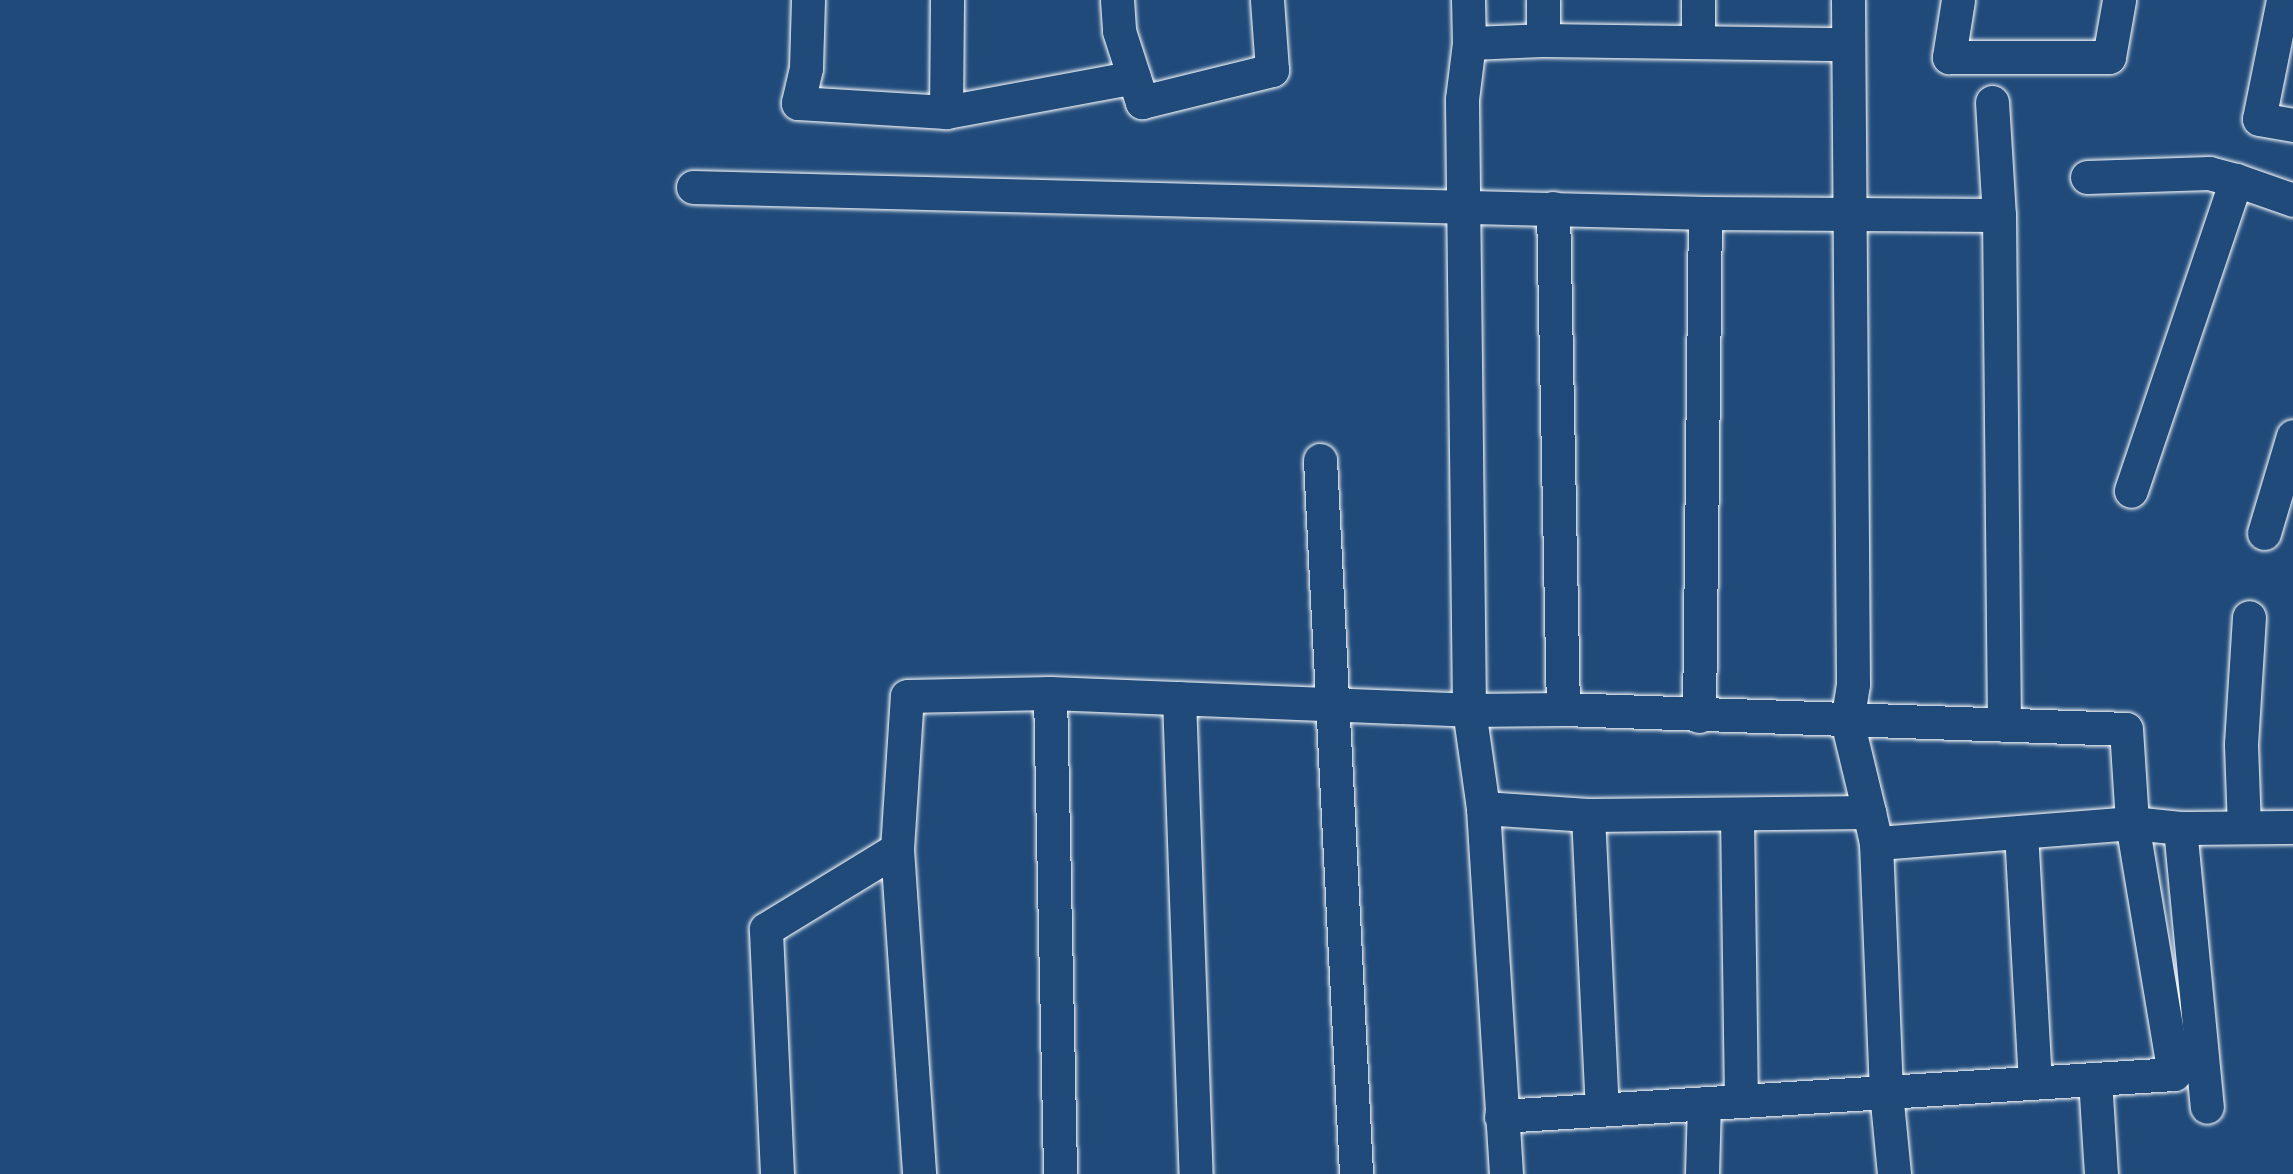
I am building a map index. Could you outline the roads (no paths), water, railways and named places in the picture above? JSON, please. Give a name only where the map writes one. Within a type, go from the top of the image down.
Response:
[{"type":"street","points":[[808,0],[806,68],[798,103],[946,112],[1134,77]]},
{"type":"street","points":[[946,112],[947,0]]},
{"type":"street","points":[[1117,0],[1119,31],[1142,102],[1272,70],[1267,0]]},
{"type":"street","points":[[1468,0],[1469,44],[1462,99],[1461,204],[1469,710],[1483,808],[1506,1174]]},
{"type":"street","points":[[1543,0],[1543,40]]},
{"type":"street","points":[[1698,0],[1698,41]]},
{"type":"street","points":[[1848,0],[1847,44],[1852,216],[1853,684],[1847,721],[1873,828],[1886,1092],[1894,1174]]},
{"type":"street","points":[[1958,0],[1949,57],[2109,57],[2119,0]]},
{"type":"street","points":[[2283,0],[2259,119],[2293,125]]},
{"type":"street","points":[[1469,44],[1543,40],[1847,44]]},
{"type":"street","points":[[1992,102],[2000,215],[2004,725]]},
{"type":"street","points":[[2087,177],[2209,173],[2293,200]]},
{"type":"street","points":[[2131,491],[2236,180]]},
{"type":"street","points":[[693,187],[1461,204],[1705,213],[1852,216],[2000,215]]},
{"type":"street","points":[[1553,208],[1563,709]]},
{"type":"street","points":[[1699,716],[1705,213]]},
{"type":"street","points":[[2264,533],[2293,436]]},
{"type":"street","points":[[1320,460],[1330,704],[1356,1174]]},
{"type":"street","points":[[2244,827],[2241,744],[2249,617]]},
{"type":"street","points":[[1050,693],[1060,1174]]},
{"type":"street","points":[[920,1174],[897,849],[907,696],[1050,693],[1469,710],[1563,709],[1699,716],[2126,729],[2133,823],[2174,1074],[1501,1116]]},
{"type":"street","points":[[1179,698],[1196,1174]]},
{"type":"street","points":[[1483,808],[1588,815],[1737,816],[1873,828],[2020,832],[2133,823],[2180,828],[2293,827]]},
{"type":"street","points":[[1588,815],[1602,1109]]},
{"type":"street","points":[[1737,816],[1741,1100]]},
{"type":"street","points":[[2180,828],[2206,1107]]},
{"type":"street","points":[[2020,832],[2035,1082]]},
{"type":"street","points":[[777,1174],[766,929],[897,849]]},
{"type":"street","points":[[2095,1078],[2101,1174]]},
{"type":"street","points":[[1702,1174],[1704,1103]]}]
